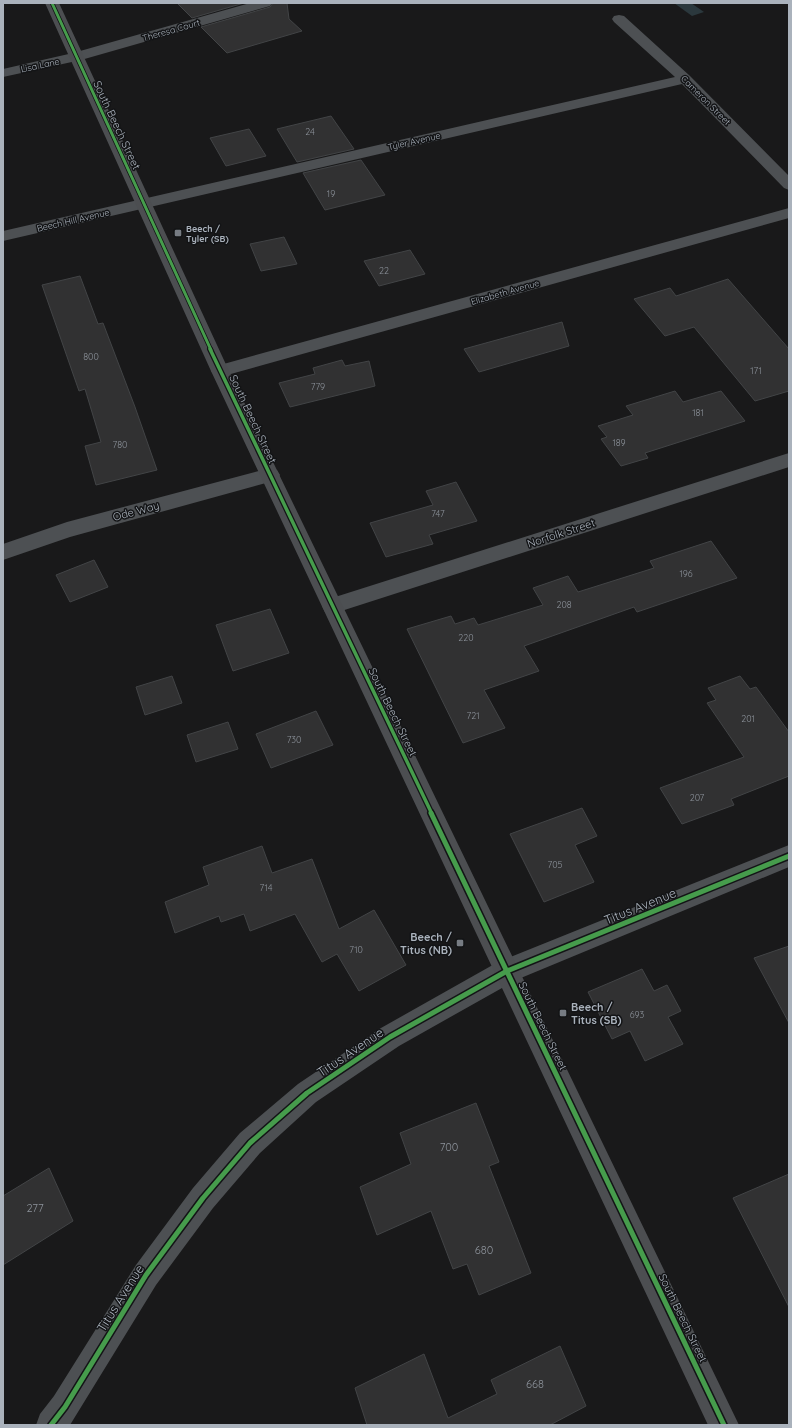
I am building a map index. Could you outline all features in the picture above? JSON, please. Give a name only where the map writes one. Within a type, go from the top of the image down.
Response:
[{"type":"street","name":"South Beech Street","points":[[52,3],[220,371],[724,1425]]},
{"type":"street","name":"Theresa Court","points":[[76,58],[265,3]]},
{"type":"street","name":"Cameron Street","points":[[619,19],[685,79],[789,185]]},
{"type":"street","name":"Lisa Lane","points":[[3,73],[76,58]]},
{"type":"street","name":"Tyler Avenue","points":[[144,203],[685,79]]},
{"type":"street","name":"Beech Hill Avenue","points":[[3,236],[144,203]]},
{"type":"street","name":"Elizabeth Avenue","points":[[220,371],[789,213]]},
{"type":"street","name":"Norfolk Street","points":[[332,606],[789,460]]},
{"type":"street","name":"Ode Way","points":[[3,552],[67,530],[270,475]]},
{"type":"street","name":"Titus Avenue","points":[[51,1425],[65,1407],[146,1275],[203,1198],[250,1143],[307,1093],[390,1037],[507,971],[789,856]]},
{"type":"shaded area","points":[[674,3],[691,3],[704,12],[692,16]]},
{"type":"building","points":[[177,3],[244,3],[192,18]]},
{"type":"building","points":[[273,3],[287,3],[289,19],[302,31],[227,53],[201,27],[270,7]]},
{"type":"building","points":[[331,116],[354,149],[297,162],[277,129]]},
{"type":"building","points":[[249,129],[266,156],[226,166],[210,138]]},
{"type":"building","points":[[361,160],[385,195],[325,210],[303,173]]},
{"type":"building","points":[[284,237],[297,264],[261,271],[250,244]]},
{"type":"building","points":[[410,250],[425,274],[379,286],[364,261]]},
{"type":"building","points":[[80,276],[98,324],[103,323],[157,470],[96,485],[85,446],[101,442],[85,389],[79,391],[42,285]]},
{"type":"building","points":[[728,279],[789,349],[789,391],[755,401],[694,327],[665,336],[634,299],[670,288],[676,296]]},
{"type":"building","points":[[562,322],[569,346],[479,372],[464,349]]},
{"type":"building","points":[[342,360],[345,366],[369,361],[375,386],[290,407],[279,383],[315,374],[313,368]]},
{"type":"building","points":[[675,391],[683,402],[721,391],[745,421],[645,453],[648,458],[621,466],[601,439],[607,437],[598,426],[633,415],[626,406]]},
{"type":"building","points":[[456,482],[477,521],[429,535],[433,544],[386,557],[370,523],[433,505],[426,491]]},
{"type":"building","points":[[711,541],[737,578],[637,612],[634,607],[524,646],[539,671],[484,690],[505,728],[463,743],[407,629],[451,616],[455,624],[474,618],[478,625],[543,605],[533,588],[568,576],[578,592],[654,568],[650,561]]},
{"type":"building","points":[[94,560],[108,587],[70,602],[56,575]]},
{"type":"building","points":[[270,609],[289,653],[233,671],[216,625]]},
{"type":"building","points":[[172,676],[182,703],[145,715],[136,687]]},
{"type":"building","points":[[740,676],[750,689],[756,687],[789,732],[789,776],[731,799],[734,805],[682,824],[660,788],[744,757],[707,703],[716,700],[708,688]]},
{"type":"building","points":[[316,711],[333,745],[271,768],[256,734]]},
{"type":"building","points":[[228,722],[238,749],[196,762],[187,735]]},
{"type":"building","points":[[582,808],[597,836],[575,845],[594,882],[544,902],[510,834]]},
{"type":"building","points":[[262,846],[272,873],[312,859],[339,929],[374,910],[406,965],[359,991],[337,954],[322,962],[295,914],[250,931],[244,914],[221,922],[219,916],[175,933],[165,902],[209,885],[203,867]]},
{"type":"building","points":[[789,946],[789,1023],[754,958]]},
{"type":"building","points":[[642,969],[654,991],[667,985],[681,1011],[668,1017],[683,1044],[645,1061],[630,1031],[612,1039],[588,992]]},
{"type":"building","points":[[476,1103],[499,1162],[489,1166],[531,1273],[479,1295],[467,1264],[453,1269],[431,1211],[377,1235],[360,1187],[411,1164],[400,1133]]},
{"type":"building","points":[[49,1168],[73,1221],[3,1265],[3,1196]]},
{"type":"building","points":[[789,1174],[789,1307],[733,1198]]},
{"type":"building","points":[[560,1346],[586,1406],[550,1425],[367,1425],[355,1388],[424,1354],[448,1418],[497,1394],[491,1380]]},
{"type":"cycle path","points":[[52,3],[220,371],[724,1425]]},
{"type":"cycle path","points":[[51,1425],[65,1407],[146,1275],[203,1198],[250,1143],[307,1093],[390,1037],[507,971],[789,856]]},
{"type":"place","name":"Beech / Tyler (SB)","points":[[178,233]]},
{"type":"place","name":"Beech / Titus (NB)","points":[[460,943]]},
{"type":"place","name":"Beech / Titus (SB)","points":[[563,1013]]}]
